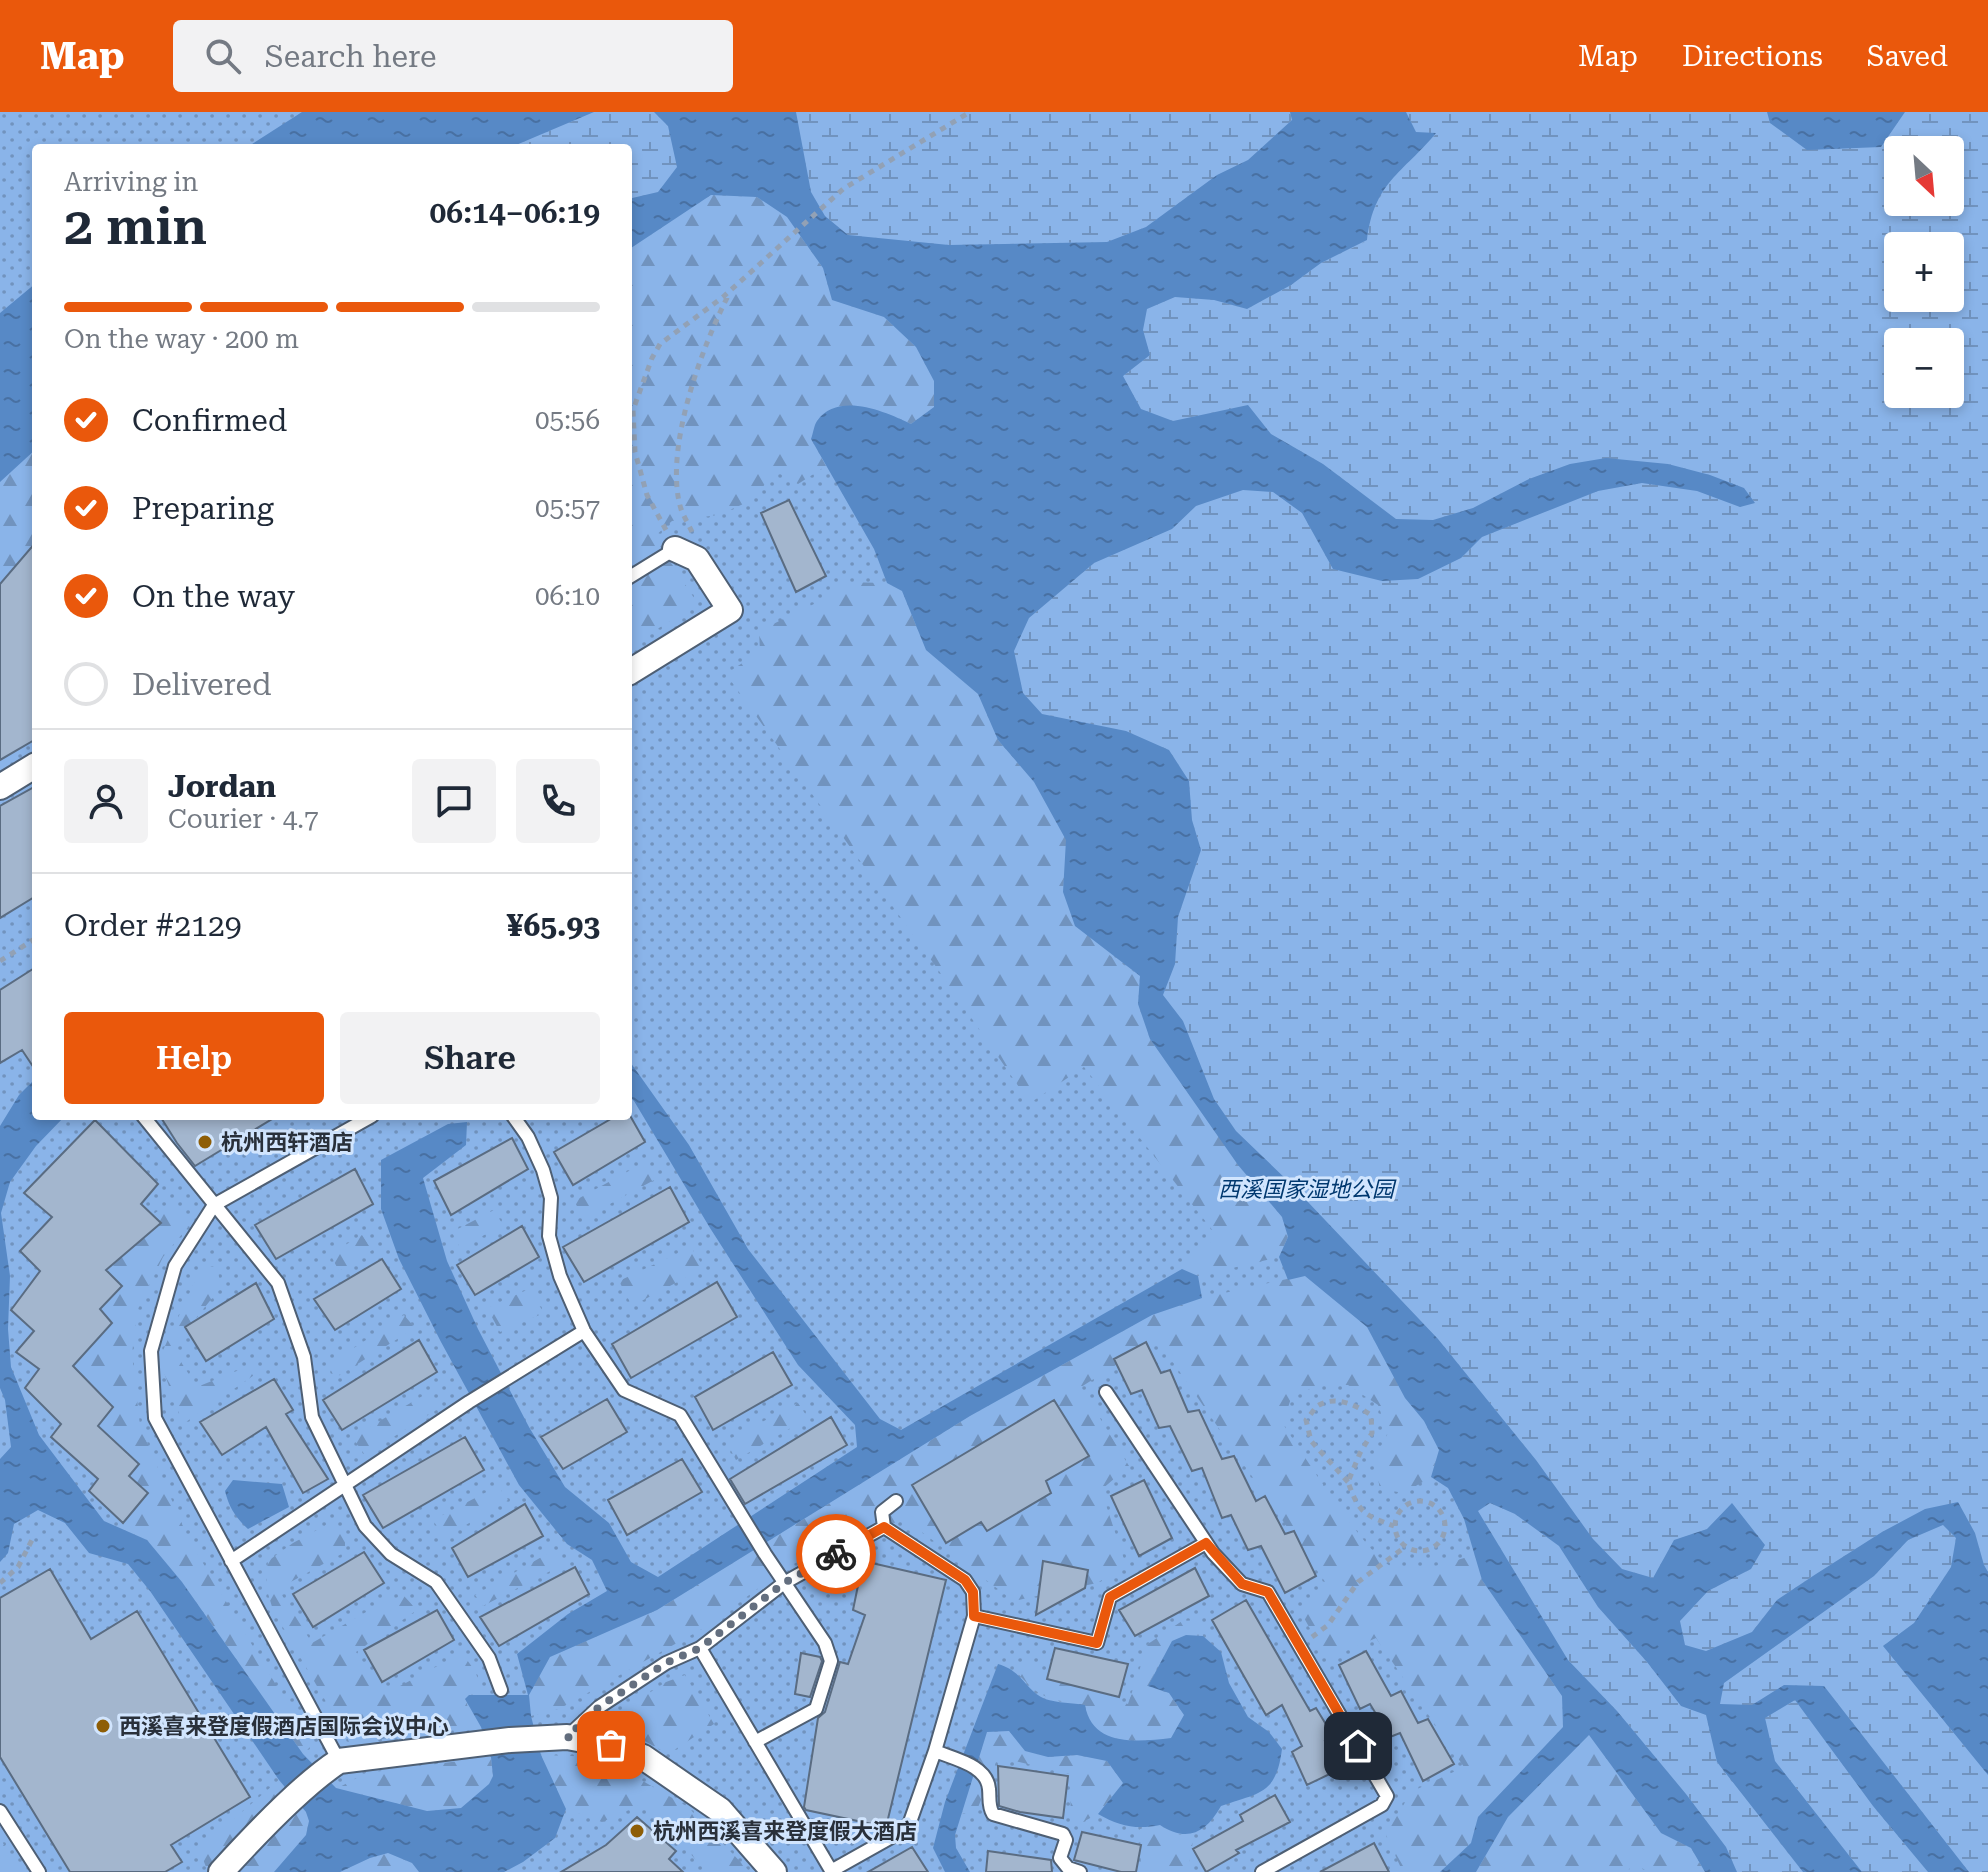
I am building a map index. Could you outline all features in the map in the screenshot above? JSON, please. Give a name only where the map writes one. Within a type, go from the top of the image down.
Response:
[{"type":"street","points":[[632,671],[730,610],[689,549]]},
{"type":"street","points":[[0,787],[32,767]]},
{"type":"street","points":[[221,1872],[334,1764],[510,1740],[567,1737],[611,1745],[643,1757],[667,1771],[720,1810],[774,1872]]},
{"type":"lane","points":[[632,576],[689,549]]},
{"type":"lane","points":[[146,1120],[278,1283],[304,1357],[312,1417],[365,1526],[391,1554],[436,1582],[489,1658],[501,1690]]},
{"type":"lane","points":[[334,1764],[155,1418],[151,1351],[175,1266],[214,1205],[365,1120]]},
{"type":"lane","points":[[516,1120],[528,1137],[543,1170],[551,1198],[549,1236],[560,1276],[584,1331],[624,1390],[680,1415],[765,1554],[825,1643],[831,1661],[816,1709],[755,1742]]},
{"type":"lane","points":[[231,1561],[469,1402],[584,1331]]},
{"type":"lane","points":[[1106,1392],[1206,1543],[1242,1584],[1268,1592],[1387,1796],[1382,1805],[1262,1872]]},
{"type":"lane","points":[[700,1648],[832,1872],[904,1830],[910,1822],[935,1751],[974,1616],[973,1592],[965,1580],[884,1527],[882,1512],[896,1501]]},
{"type":"lane","points":[[567,1737],[599,1707],[666,1663],[700,1648],[784,1583],[884,1527]]},
{"type":"lane","points":[[974,1616],[1097,1643],[1110,1597],[1206,1543]]},
{"type":"lane","points":[[935,1751],[983,1772],[988,1781],[989,1809],[993,1814],[1063,1834],[1066,1840],[1060,1858],[1068,1868],[1080,1872]]},
{"type":"lane","points":[[0,1811],[39,1872]]},
{"type":"path","points":[[689,549],[647,495],[635,452],[633,410],[660,344],[732,289],[843,189],[970,112]]},
{"type":"path","points":[[689,549],[676,481],[683,419],[717,318],[732,289]]},
{"type":"path","points":[[0,961],[32,941]]},
{"type":"path","points":[[1348,1482],[1372,1433],[1371,1415],[1354,1404],[1337,1401],[1319,1405],[1306,1420],[1311,1441],[1348,1482],[1355,1502],[1364,1515],[1394,1526]]},
{"type":"path","points":[[1413,1501],[1430,1503],[1443,1515],[1445,1531],[1436,1546],[1421,1552],[1399,1542],[1394,1526],[1400,1511],[1413,1501]]},
{"type":"path","points":[[0,1583],[18,1567],[33,1538]]},
{"type":"path","points":[[1300,1646],[1328,1625],[1358,1582],[1405,1547]]},
{"type":"green space","name":"西溪国家湿地公园","points":[[0,112],[1988,112],[1988,1872],[0,1872]]},
{"type":"green space","points":[[594,112],[654,112],[668,126],[677,167],[658,192],[632,198],[632,144],[518,144]]},
{"type":"green space","points":[[796,112],[1290,112],[1292,120],[1248,160],[1217,175],[1146,227],[1107,242],[949,245],[848,235],[825,216],[811,192]]},
{"type":"green space","points":[[1406,112],[1767,112],[1770,123],[1880,147],[1884,141],[1884,216],[1964,216],[1964,136],[1888,136],[1905,112],[1988,112],[1988,1572],[1975,1533],[1958,1503],[1882,1532],[1777,1600],[1752,1632],[1706,1651],[1685,1645],[1680,1621],[1708,1591],[1751,1569],[1731,1503],[1707,1529],[1674,1540],[1653,1578],[1622,1569],[1592,1539],[1536,1460],[1438,1339],[1288,1181],[1236,1131],[1214,1100],[1183,1021],[1163,995],[1175,964],[1178,917],[1201,850],[1192,820],[1189,781],[1169,750],[1126,731],[1042,714],[1023,693],[1013,652],[1029,618],[1094,563],[1172,529],[1195,506],[1243,490],[1273,491],[1302,513],[1333,569],[1461,558],[1482,537],[1554,507],[1598,491],[1642,483],[1697,490],[1740,507],[1755,503],[1744,488],[1668,464],[1529,479],[1473,508],[1433,520],[1396,519],[1323,464],[1271,434],[1248,405],[1173,421],[1141,409],[1123,376],[1150,355],[1142,330],[1147,309],[1175,297],[1214,300],[1247,309],[1291,285],[1321,263],[1367,241],[1370,217],[1389,180],[1436,134],[1416,132]]},
{"type":"green space","points":[[711,195],[757,197],[787,217],[823,268],[832,300],[884,317],[916,347],[934,381],[934,407],[911,424],[884,411],[811,439],[826,466],[798,484],[777,472],[748,502],[718,515],[672,521],[654,537],[698,604],[632,645],[632,247]]},
{"type":"green space","points":[[32,453],[32,547],[0,584],[0,482]]},
{"type":"green space","points":[[839,582],[887,583],[902,591],[926,650],[978,694],[998,740],[1034,782],[1067,840],[1063,892],[1108,954],[1140,976],[1138,1004],[1150,1039],[1243,1170],[1282,1217],[1288,1237],[1279,1257],[1198,1276],[1182,1269],[1217,1236],[1084,1067],[1030,1103],[726,674],[760,651],[759,631],[818,602]]},
{"type":"green space","points":[[647,1161],[656,1179],[584,1218],[574,1201]]},
{"type":"green space","points":[[174,1200],[188,1227],[163,1257],[137,1311],[132,1354],[140,1426],[188,1538],[312,1745],[303,1754],[182,1582],[147,1540],[129,1533],[111,1476],[58,1356],[91,1284],[139,1224]]},
{"type":"green space","points":[[494,1210],[503,1225],[460,1248],[452,1232]]},
{"type":"green space","points":[[362,1235],[372,1250],[339,1271],[330,1254]]},
{"type":"green space","points":[[691,1247],[704,1268],[632,1306],[619,1281]]},
{"type":"green space","points":[[202,1266],[217,1267],[221,1287],[172,1348],[197,1387],[254,1364],[260,1371],[183,1424],[159,1359]]},
{"type":"green space","points":[[1305,1275],[1367,1327],[1439,1451],[1431,1477],[1404,1493],[1380,1489],[1374,1459],[1388,1433],[1378,1405],[1348,1385],[1318,1385],[1291,1398],[1283,1424],[1351,1524],[1380,1558],[1391,1566],[1422,1568],[1475,1555],[1482,1580],[1562,1696],[1563,1727],[1478,1817],[1471,1843],[1440,1872],[1395,1872],[1401,1868],[1386,1835],[1411,1792],[1464,1767],[1376,1638],[1327,1659],[1299,1609],[1330,1589],[1157,1339],[1081,1387],[1129,1466],[1101,1490],[1126,1565],[1097,1583],[1014,1601],[907,1521],[864,1527],[784,1569],[709,1625],[559,1709],[531,1716],[529,1695],[549,1657],[657,1610],[970,1416],[1152,1315],[1202,1298]]},
{"type":"green space","points":[[529,1289],[544,1313],[500,1332],[487,1308]]},
{"type":"green space","points":[[404,1315],[415,1328],[335,1378],[328,1365]]},
{"type":"green space","points":[[426,1394],[436,1410],[365,1455],[352,1437]]},
{"type":"green space","points":[[798,1403],[808,1418],[736,1460],[726,1441]]},
{"type":"green space","points":[[498,1486],[508,1500],[444,1538],[433,1520]]},
{"type":"green space","points":[[1490,1503],[1515,1514],[1559,1546],[1598,1607],[1681,1706],[1706,1715],[1717,1763],[1803,1872],[1737,1872],[1726,1847],[1686,1794],[1617,1711],[1568,1660],[1478,1511]]},
{"type":"green space","points":[[1943,1524],[1956,1538],[1951,1567],[1914,1623],[1883,1646],[1988,1775],[1988,1872],[1969,1872],[1824,1686],[1785,1685],[1752,1706],[1720,1704],[1723,1683],[1874,1576],[1908,1540]]},
{"type":"green space","points":[[326,1525],[345,1534],[345,1552],[278,1589],[312,1643],[387,1600],[404,1596],[417,1610],[356,1652],[385,1694],[462,1653],[475,1671],[484,1695],[469,1695],[467,1705],[481,1727],[351,1745],[273,1610],[266,1587],[268,1561]]},
{"type":"green space","points":[[552,1551],[564,1564],[483,1606],[475,1595]]},
{"type":"green space","points":[[1200,1620],[1203,1636],[1181,1638],[1173,1643],[1162,1657],[1148,1687],[1169,1693],[1184,1715],[1172,1738],[1131,1740],[1107,1735],[1089,1719],[1085,1705],[1045,1696],[1014,1669],[1029,1665],[1128,1704],[1148,1644],[1182,1621]]},
{"type":"green space","points":[[685,1675],[714,1724],[668,1754],[625,1730],[626,1708],[666,1682]]},
{"type":"green space","points":[[1796,1700],[1873,1806],[1928,1872],[1862,1872],[1775,1761],[1764,1718]]},
{"type":"green space","points":[[1009,1731],[1025,1751],[1048,1757],[1077,1755],[1107,1761],[1123,1783],[1098,1814],[1071,1828],[1070,1774],[998,1757],[975,1815],[962,1813],[987,1732]]},
{"type":"green space","points":[[1589,1735],[1661,1833],[1691,1848],[1705,1872],[1648,1872],[1634,1863],[1627,1872],[1476,1872],[1508,1817]]},
{"type":"green space","points":[[541,1755],[601,1757],[688,1807],[750,1872],[707,1872],[644,1803],[602,1822],[566,1809]]},
{"type":"green space","points":[[491,1757],[493,1776],[490,1784],[461,1808],[427,1811],[336,1789],[366,1773]]},
{"type":"green space","points":[[279,1780],[307,1819],[308,1827],[298,1845],[274,1872],[208,1872],[199,1849]]},
{"type":"green space","points":[[1159,1825],[1174,1835],[1194,1834],[1188,1872],[1141,1872],[1140,1829]]},
{"type":"green space","points":[[0,1838],[20,1872],[0,1872]]},
{"type":"green space","points":[[388,1853],[418,1868],[411,1872],[340,1872],[370,1858]]},
{"type":"water","points":[[302,112],[594,112],[518,144],[252,144]]},
{"type":"water","points":[[654,112],[796,112],[811,192],[825,216],[848,235],[949,245],[1107,242],[1146,227],[1217,175],[1248,160],[1292,120],[1290,112],[1406,112],[1416,132],[1436,133],[1383,191],[1376,204],[1367,240],[1321,263],[1291,285],[1247,309],[1214,300],[1175,297],[1147,309],[1143,330],[1150,355],[1123,376],[1141,409],[1173,421],[1248,405],[1271,434],[1323,464],[1396,519],[1433,520],[1473,508],[1529,479],[1570,464],[1606,458],[1668,464],[1744,488],[1755,503],[1740,507],[1697,491],[1642,483],[1598,491],[1482,537],[1461,558],[1418,579],[1382,581],[1333,569],[1302,513],[1273,492],[1243,490],[1196,506],[1172,529],[1094,563],[1029,618],[1014,651],[1023,693],[1042,714],[1126,731],[1169,750],[1189,781],[1192,820],[1201,850],[1178,917],[1175,964],[1163,995],[1183,1021],[1214,1099],[1236,1131],[1288,1181],[1438,1339],[1536,1460],[1593,1539],[1622,1569],[1653,1578],[1674,1540],[1707,1529],[1732,1503],[1765,1545],[1751,1569],[1708,1591],[1680,1621],[1685,1645],[1706,1651],[1752,1632],[1777,1600],[1882,1532],[1925,1509],[1958,1502],[1975,1533],[1988,1572],[1988,1775],[1883,1646],[1914,1623],[1951,1567],[1956,1538],[1943,1525],[1908,1540],[1874,1576],[1724,1683],[1720,1704],[1752,1705],[1784,1685],[1824,1686],[1969,1872],[1928,1872],[1873,1806],[1795,1700],[1765,1718],[1775,1761],[1862,1872],[1803,1872],[1717,1762],[1706,1715],[1681,1706],[1598,1607],[1559,1546],[1515,1514],[1490,1503],[1478,1511],[1568,1660],[1617,1711],[1686,1794],[1726,1847],[1737,1872],[1705,1872],[1691,1848],[1661,1833],[1589,1735],[1508,1817],[1476,1872],[1440,1872],[1471,1843],[1478,1817],[1563,1727],[1562,1696],[1482,1580],[1464,1519],[1448,1488],[1431,1477],[1439,1450],[1424,1421],[1405,1398],[1367,1327],[1305,1276],[1288,1280],[1279,1257],[1288,1237],[1282,1217],[1238,1165],[1150,1039],[1138,1004],[1140,976],[1075,926],[1063,892],[1066,840],[1034,782],[998,740],[978,694],[926,650],[902,591],[887,583],[874,549],[811,439],[817,421],[837,407],[876,410],[911,424],[934,407],[934,381],[916,347],[884,317],[832,300],[823,268],[787,217],[757,197],[711,195],[632,247],[632,198],[658,192],[677,167],[668,126]]},
{"type":"water","points":[[1767,112],[1905,112],[1889,136],[1884,136],[1881,147],[1807,150],[1770,123]]},
{"type":"water","points":[[32,286],[32,453],[0,482],[0,313]]},
{"type":"water","points":[[632,1065],[689,1145],[748,1249],[880,1419],[901,1430],[1182,1269],[1198,1276],[1202,1298],[1152,1315],[970,1416],[657,1610],[550,1657],[529,1695],[531,1716],[541,1755],[566,1809],[555,1838],[523,1862],[504,1872],[419,1872],[412,1863],[388,1853],[340,1872],[274,1872],[306,1835],[309,1821],[306,1812],[279,1780],[150,1591],[128,1564],[89,1553],[65,1523],[38,1510],[14,1524],[8,1553],[0,1562],[0,1459],[11,1447],[5,1400],[0,1388],[0,1126],[19,1095],[32,1082],[32,1120],[61,1120],[36,1146],[10,1182],[1,1213],[10,1276],[8,1329],[11,1367],[39,1435],[104,1521],[147,1540],[182,1582],[303,1754],[336,1788],[427,1811],[461,1808],[489,1784],[493,1776],[491,1757],[481,1727],[465,1699],[469,1695],[528,1695],[517,1654],[568,1614],[607,1591],[592,1560],[567,1544],[519,1485],[441,1342],[399,1259],[381,1209],[381,1160],[448,1124],[467,1122],[466,1145],[423,1178],[447,1261],[529,1427],[565,1487],[609,1523],[631,1562],[658,1577],[857,1447],[855,1425],[798,1365],[710,1228],[634,1101]]},
{"type":"water","points":[[233,1480],[282,1484],[289,1507],[248,1529],[233,1512],[225,1491]]},
{"type":"water","points":[[1186,1635],[1203,1636],[1221,1652],[1229,1683],[1248,1717],[1269,1732],[1282,1749],[1275,1775],[1264,1790],[1221,1806],[1209,1823],[1195,1832],[1179,1833],[1160,1825],[1128,1826],[1098,1814],[1123,1783],[1107,1761],[1077,1755],[1048,1757],[1025,1751],[1009,1731],[987,1732],[955,1835],[956,1848],[970,1872],[945,1872],[933,1848],[945,1802],[998,1664],[1013,1671],[1045,1699],[1085,1705],[1089,1719],[1107,1735],[1131,1740],[1171,1738],[1184,1715],[1169,1693],[1148,1686],[1172,1641]]},
{"type":"building","points":[[789,500],[826,576],[796,592],[761,513]]},
{"type":"building","points":[[32,547],[32,741],[0,760],[0,584]]},
{"type":"building","points":[[32,788],[32,898],[0,918],[0,806]]},
{"type":"building","points":[[32,970],[32,1065],[22,1050],[0,1063],[0,990]]},
{"type":"building","points":[[632,1119],[645,1142],[573,1185],[554,1152],[609,1120]]},
{"type":"building","points":[[95,1120],[158,1184],[141,1204],[161,1223],[106,1270],[122,1286],[100,1309],[112,1323],[73,1366],[113,1407],[98,1426],[139,1464],[129,1476],[148,1493],[123,1523],[89,1491],[98,1479],[51,1437],[61,1424],[25,1388],[39,1369],[16,1352],[34,1331],[11,1310],[40,1271],[20,1251],[52,1217],[24,1193]]},
{"type":"building","name":"杭州西轩酒店","points":[[163,1120],[270,1120],[195,1166]]},
{"type":"building","points":[[512,1138],[528,1169],[451,1215],[434,1181]]},
{"type":"building","points":[[355,1169],[373,1204],[276,1259],[255,1225]]},
{"type":"building","points":[[670,1187],[689,1222],[584,1282],[563,1247]]},
{"type":"building","points":[[522,1226],[539,1257],[475,1295],[457,1265]]},
{"type":"building","points":[[382,1259],[401,1289],[335,1330],[314,1299]]},
{"type":"building","points":[[717,1282],[737,1317],[631,1378],[612,1344]]},
{"type":"building","points":[[256,1283],[274,1319],[206,1361],[185,1327]]},
{"type":"building","points":[[419,1340],[437,1372],[342,1430],[323,1400]]},
{"type":"building","points":[[1146,1342],[1161,1373],[1170,1370],[1188,1412],[1199,1410],[1222,1459],[1234,1456],[1256,1501],[1265,1496],[1285,1534],[1294,1531],[1316,1576],[1285,1593],[1261,1546],[1248,1550],[1231,1515],[1222,1518],[1202,1468],[1192,1471],[1170,1426],[1159,1428],[1142,1390],[1131,1394],[1114,1359]]},
{"type":"building","points":[[773,1352],[792,1385],[713,1430],[695,1397]]},
{"type":"building","points":[[274,1379],[293,1410],[286,1414],[328,1479],[303,1493],[266,1427],[222,1455],[200,1422]]},
{"type":"building","points":[[607,1399],[627,1432],[563,1469],[541,1437]]},
{"type":"building","points":[[1054,1400],[1089,1456],[1046,1481],[1051,1493],[987,1531],[981,1522],[946,1543],[912,1485]]},
{"type":"building","points":[[831,1417],[847,1445],[745,1504],[730,1479]]},
{"type":"building","points":[[465,1437],[484,1470],[383,1528],[363,1495]]},
{"type":"building","points":[[682,1459],[702,1492],[627,1535],[608,1500]]},
{"type":"building","points":[[1144,1480],[1172,1538],[1139,1556],[1111,1496]]},
{"type":"building","points":[[525,1504],[543,1536],[468,1577],[452,1548]]},
{"type":"building","points":[[364,1552],[384,1583],[313,1627],[293,1594]]},
{"type":"building","points":[[863,1561],[946,1580],[886,1827],[806,1810],[804,1807],[818,1718],[825,1712],[840,1662],[848,1664],[865,1615],[853,1610]]},
{"type":"building","points":[[1043,1561],[1088,1570],[1085,1588],[1036,1615]]},
{"type":"building","points":[[575,1567],[589,1594],[499,1646],[480,1617]]},
{"type":"building","points":[[1195,1568],[1209,1596],[1135,1636],[1119,1610]]},
{"type":"building","name":"西溪喜来登度假酒店国际会议中心","points":[[50,1569],[91,1639],[137,1611],[250,1797],[171,1845],[182,1862],[165,1872],[70,1872],[0,1757],[0,1598]]},
{"type":"building","points":[[1246,1600],[1310,1711],[1316,1708],[1330,1731],[1330,1739],[1325,1741],[1340,1769],[1307,1785],[1292,1752],[1302,1746],[1282,1705],[1266,1715],[1212,1620]]},
{"type":"building","points":[[437,1610],[454,1640],[382,1682],[364,1650]]},
{"type":"building","points":[[1055,1648],[1128,1664],[1119,1697],[1047,1679]]},
{"type":"building","points":[[1366,1651],[1391,1696],[1401,1691],[1418,1723],[1428,1719],[1454,1764],[1423,1781],[1400,1733],[1390,1737],[1370,1704],[1360,1709],[1339,1665]]},
{"type":"building","points":[[801,1653],[820,1657],[822,1661],[810,1697],[795,1694]]},
{"type":"building","points":[[998,1766],[1068,1776],[1063,1818],[999,1806]]},
{"type":"building","points":[[1275,1795],[1290,1822],[1236,1850],[1239,1853],[1206,1872],[1193,1849],[1243,1821],[1240,1815]]},
{"type":"building","name":"杭州西溪喜来登度假大酒店","points":[[637,1817],[676,1851],[669,1859],[683,1872],[561,1872],[606,1845]]},
{"type":"building","points":[[1082,1832],[1141,1845],[1136,1872],[1121,1872],[1074,1860]]},
{"type":"building","points":[[1374,1843],[1389,1872],[1320,1872]]},
{"type":"building","points":[[912,1847],[928,1872],[868,1872]]},
{"type":"building","points":[[988,1851],[1051,1860],[1052,1872],[986,1872]]},
{"type":"way so far","points":[[611,1745],[567,1737],[599,1707],[666,1663],[700,1648],[784,1583],[836,1554]]},
{"type":"place","name":"杭州西轩酒店","points":[[205,1142]]},
{"type":"place","name":"西溪喜来登度假酒店国际会议中心","points":[[103,1726]]},
{"type":"place","name":"杭州西溪喜来登度假大酒店","points":[[637,1831]]},
{"type":"route","points":[[836,1554],[884,1527],[965,1580],[973,1592],[974,1616],[1097,1643],[1110,1597],[1206,1543],[1242,1584],[1268,1592],[1358,1746]]}]
